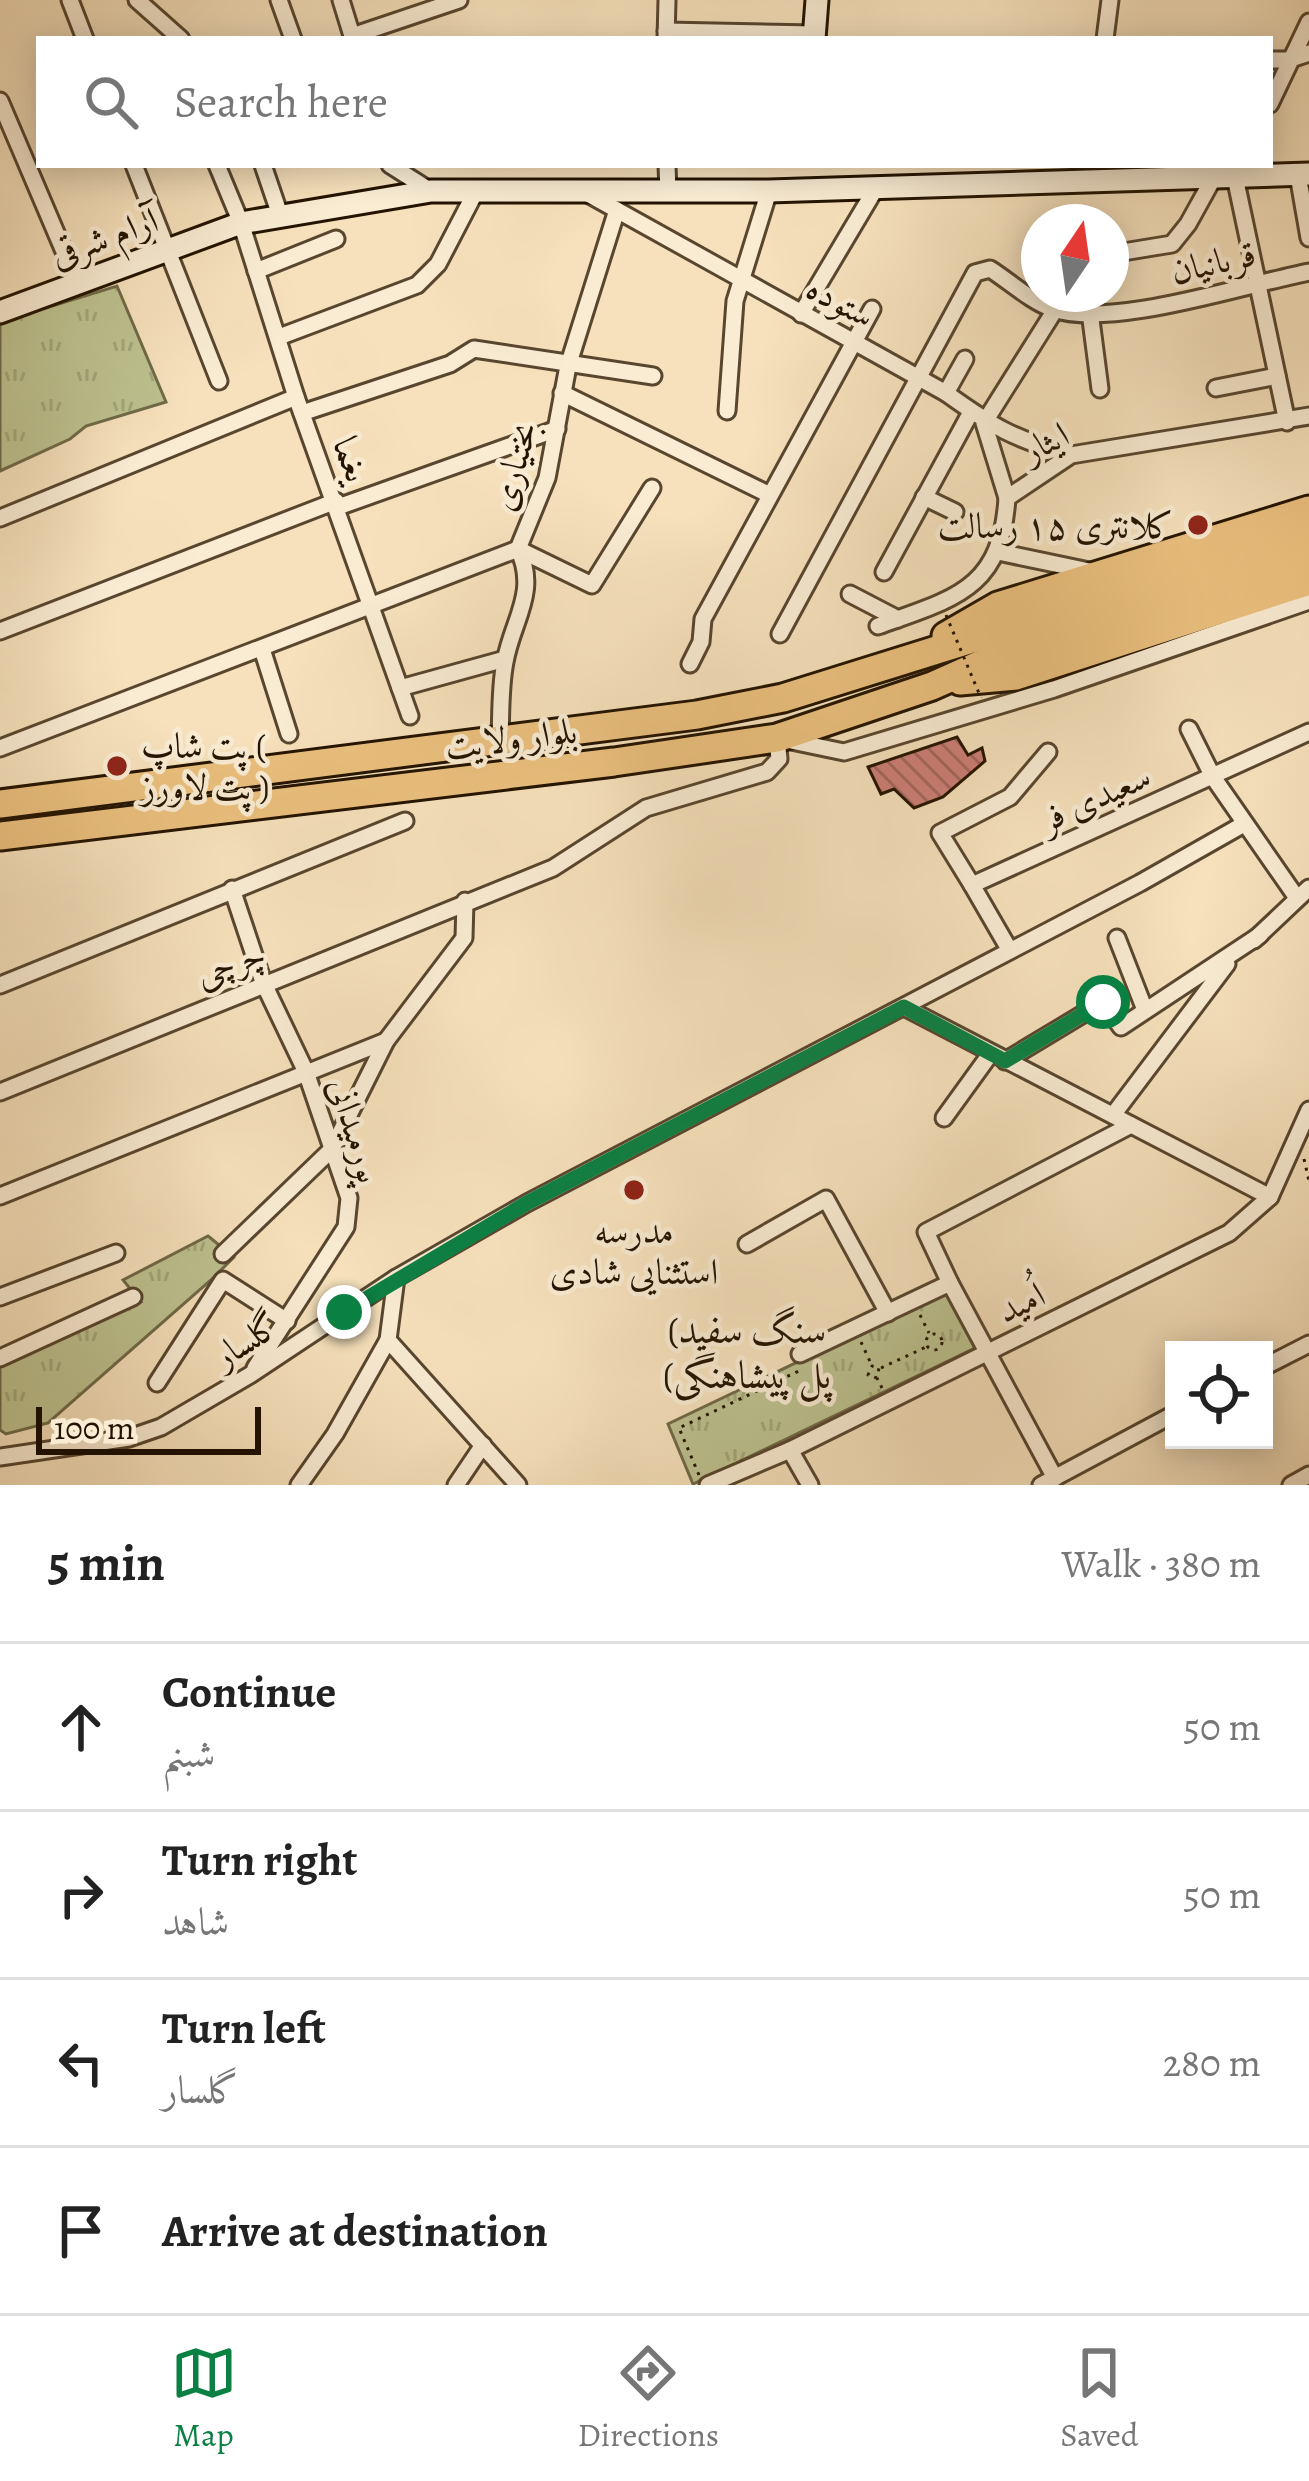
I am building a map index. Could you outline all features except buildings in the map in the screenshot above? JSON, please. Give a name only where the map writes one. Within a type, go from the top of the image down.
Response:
[{"type":"highway","points":[[918,653],[998,606],[1309,510]]},
{"type":"highway","points":[[1012,639],[1309,535]]},
{"type":"highway","points":[[1012,639],[1309,554]]},
{"type":"highway","points":[[932,686],[1016,676],[1309,581]]},
{"type":"highway","name":"بلوار ولایت","points":[[0,804],[697,715],[837,684],[918,653],[1012,639]]},
{"type":"highway","name":"بلوار ولایت","points":[[0,836],[777,738],[932,686],[1012,639]]},
{"type":"street","points":[[70,0],[84,36]]},
{"type":"street","points":[[137,0],[177,36]]},
{"type":"street","points":[[279,0],[291,36]]},
{"type":"street","points":[[341,0],[353,36]]},
{"type":"street","points":[[356,36],[459,0]]},
{"type":"street","points":[[667,0],[666,35],[740,36]]},
{"type":"street","points":[[815,36],[817,0]]},
{"type":"street","points":[[1105,36],[1110,0]]},
{"type":"street","points":[[158,20],[165,36]]},
{"type":"street","points":[[1279,60],[1309,22]]},
{"type":"street","points":[[1279,60],[1309,53]]},
{"type":"street","points":[[0,101],[76,281]]},
{"type":"street","points":[[135,168],[219,381]]},
{"type":"street","name":"یغما","points":[[218,168],[410,716]]},
{"type":"street","points":[[264,168],[280,215]]},
{"type":"street","points":[[395,168],[431,191]]},
{"type":"street","points":[[667,168],[668,192]]},
{"type":"street","points":[[803,190],[805,168]]},
{"type":"street","name":"آرام شرقی","points":[[0,312],[241,223],[431,191],[769,191],[1099,173],[1224,177],[1257,170],[1304,174]]},
{"type":"street","points":[[1304,174],[1309,238]]},
{"type":"street","points":[[1129,251],[1172,244],[1224,177]]},
{"type":"street","points":[[1224,177],[1256,282],[1287,422]]},
{"type":"street","points":[[801,314],[876,188]]},
{"type":"street","points":[[279,338],[416,285],[438,264],[476,191]]},
{"type":"street","points":[[727,411],[740,280],[769,191]]},
{"type":"street","name":"ستوده","points":[[585,192],[946,394],[1012,436],[1071,454]]},
{"type":"street","name":"بختیاری","points":[[500,740],[505,659],[526,599],[518,549],[548,478],[568,366],[617,210]]},
{"type":"street","points":[[256,271],[337,239]]},
{"type":"street","name":"قربانیان","points":[[780,634],[975,273],[990,269],[1021,289]]},
{"type":"street","name":"قربانیان","points":[[1129,311],[1309,272]]},
{"type":"street","points":[[690,664],[703,619],[872,309]]},
{"type":"street","points":[[884,572],[924,497],[1051,312]]},
{"type":"street","points":[[1090,312],[1100,389]]},
{"type":"street","name":"قربانیان","points":[[1090,312],[1121,312]]},
{"type":"street","points":[[0,518],[299,405],[450,364],[474,349],[653,376]]},
{"type":"street","points":[[946,394],[965,359]]},
{"type":"street","points":[[1216,388],[1276,376]]},
{"type":"street","points":[[562,393],[768,494]]},
{"type":"street","name":"ایثار","points":[[998,552],[1007,498],[1071,454],[1309,416]]},
{"type":"street","points":[[977,417],[1007,498]]},
{"type":"street","points":[[0,631],[337,504],[557,430]]},
{"type":"street","points":[[0,748],[518,549],[592,585],[652,488]]},
{"type":"street","points":[[924,497],[955,512]]},
{"type":"street","points":[[878,626],[954,598],[981,576],[998,552],[1103,573]]},
{"type":"street","points":[[850,594],[898,619]]},
{"type":"street","points":[[777,738],[844,752],[1054,688],[1309,601]]},
{"type":"street","points":[[262,650],[290,734]]},
{"type":"street","points":[[400,688],[505,659]]},
{"type":"street","points":[[1113,1114],[1235,955],[1303,893],[1244,824],[1189,729]]},
{"type":"street","name":"سعیدی فر","points":[[972,885],[1309,732]]},
{"type":"street","name":"چرچی","points":[[0,1092],[553,868],[646,808],[767,772],[779,758],[777,738]]},
{"type":"street","points":[[1009,949],[940,833],[1010,797],[1048,752]]},
{"type":"street","points":[[0,985],[405,821]]},
{"type":"street","name":"گلسار","points":[[0,1457],[161,1427],[250,1375],[396,1278],[621,1152],[1140,883],[1244,824]]},
{"type":"street","name":"پورمیدانی","points":[[232,889],[263,982],[306,1072],[349,1198],[346,1227],[250,1375]]},
{"type":"street","points":[[223,1254],[332,1149],[386,1041],[464,938],[465,901]]},
{"type":"street","points":[[944,1118],[998,1057],[1103,1002],[1120,1027],[1260,935]]},
{"type":"street","points":[[1118,938],[1145,1010]]},
{"type":"street","points":[[904,1007],[1270,1196],[1304,1138],[1309,1110]]},
{"type":"street","points":[[0,1196],[386,1041]]},
{"type":"street","points":[[1132,1125],[926,1232],[1048,1482],[1165,1419]]},
{"type":"street","name":"اُمید","points":[[705,1485],[790,1450],[1178,1261],[1241,1225],[1270,1196]]},
{"type":"street","points":[[747,1244],[826,1199],[888,1313]]},
{"type":"street","points":[[0,1298],[116,1253]]},
{"type":"street","points":[[299,1485],[335,1434],[388,1340],[396,1278]]},
{"type":"street","points":[[157,1383],[223,1280],[287,1322]]},
{"type":"street","points":[[801,1362],[950,1283]]},
{"type":"street","points":[[0,1358],[133,1297]]},
{"type":"street","points":[[388,1340],[518,1485]]},
{"type":"street","points":[[1273,1362],[1309,1344]]},
{"type":"street","points":[[456,1485],[483,1445]]},
{"type":"street","points":[[790,1450],[810,1485]]},
{"type":"street","points":[[1291,1485],[1309,1475]]},
{"type":"path","points":[[946,615],[980,698]]},
{"type":"path","points":[[872,1366],[879,1368],[926,1347],[930,1335],[913,1299]]},
{"type":"path","points":[[926,1347],[934,1351],[942,1344],[940,1336],[930,1335]]},
{"type":"path","points":[[862,1342],[872,1366]]},
{"type":"path","points":[[705,1485],[680,1428],[801,1362]]},
{"type":"path","points":[[872,1366],[867,1373],[873,1378],[880,1375],[879,1368]]},
{"type":"green space","points":[[117,286],[166,402],[86,426],[70,439],[0,471],[0,322]]},
{"type":"green space","points":[[208,1236],[234,1257],[211,1280],[48,1423],[6,1434],[0,1430],[0,1365],[141,1302],[123,1280]]},
{"type":"green space","points":[[948,1290],[975,1348],[693,1484],[668,1424]]},
{"type":"place","name":"کلانتری ۱۵ رسالت","points":[[1198,525]]},
{"type":"place","name":"پت شاپ ( پت لاورز )","points":[[117,766]]},
{"type":"place","name":"مدرسه استثنایی شادی","points":[[634,1190]]},
{"type":"district","name":"(سنگ سفید (پل پیشاهنگی","points":[[747,1352]]},
{"type":"route","points":[[344,1312],[527,1203],[904,1007],[1005,1061],[1103,1002]]}]
